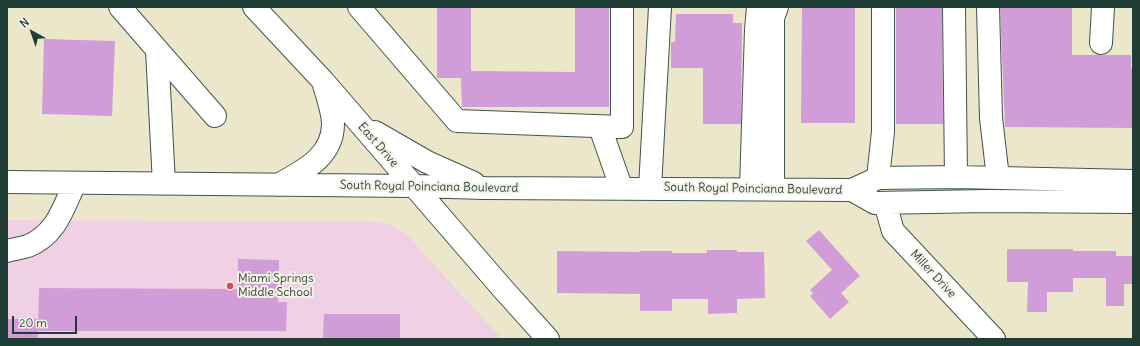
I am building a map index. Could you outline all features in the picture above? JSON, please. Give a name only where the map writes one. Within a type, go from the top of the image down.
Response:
[{"type":"street","points":[[120,7],[215,116]]},
{"type":"street","name":"East Drive","points":[[254,7],[324,82],[548,339]]},
{"type":"street","points":[[359,7],[457,121],[600,127],[622,127],[622,7]]},
{"type":"street","points":[[650,188],[660,7]]},
{"type":"street","points":[[751,188],[758,7]]},
{"type":"street","points":[[773,188],[773,18],[777,7]]},
{"type":"street","points":[[878,178],[883,132],[883,7]]},
{"type":"street","points":[[954,7],[956,177]]},
{"type":"street","points":[[988,7],[991,118],[998,178]]},
{"type":"street","points":[[1101,43],[1103,7]]},
{"type":"street","points":[[157,50],[164,184]]},
{"type":"street","points":[[277,185],[303,171],[315,162],[325,152],[331,139],[333,124],[324,82]]},
{"type":"street","points":[[360,124],[427,162],[485,188]]},
{"type":"street","points":[[600,127],[621,187]]},
{"type":"street","name":"South Royal Poinciana Boulevard","points":[[7,182],[485,188],[621,187],[852,190],[878,178],[956,177],[1133,181]]},
{"type":"street","points":[[7,251],[29,245],[44,236],[55,226],[75,183]]},
{"type":"street","name":"South Royal Poinciana Boulevard","points":[[852,190],[875,203],[987,201],[1133,202]]},
{"type":"street","name":"Miller Drive","points":[[885,203],[893,231],[994,339]]},
{"type":"shaded area","name":"Miami Springs Middle School","points":[[7,220],[381,222],[389,224],[405,233],[502,339],[7,339]]},
{"type":"building","points":[[437,7],[471,7],[471,71],[575,72],[575,7],[609,7],[609,107],[462,107],[461,78],[437,78]]},
{"type":"building","points":[[802,7],[855,7],[855,123],[801,123]]},
{"type":"building","points":[[896,7],[942,7],[943,124],[896,124]]},
{"type":"building","points":[[1000,7],[1072,7],[1072,55],[1131,55],[1131,68],[1133,68],[1133,128],[1005,127]]},
{"type":"building","points":[[676,14],[733,14],[733,23],[742,23],[741,124],[703,124],[703,68],[671,68],[671,42],[675,42]]},
{"type":"building","points":[[44,39],[115,41],[112,116],[42,114]]},
{"type":"building","points":[[819,230],[860,276],[841,293],[849,302],[830,319],[810,296],[813,293],[810,290],[832,270],[806,241]]},
{"type":"building","points":[[1007,249],[1073,249],[1073,251],[1116,251],[1116,256],[1133,256],[1133,284],[1124,284],[1124,306],[1106,306],[1106,278],[1073,278],[1073,292],[1047,292],[1047,312],[1027,312],[1028,282],[1007,282]]},
{"type":"building","points":[[707,250],[764,252],[765,298],[737,299],[737,313],[708,314],[708,299],[672,299],[672,311],[640,311],[640,294],[557,293],[557,251],[672,251],[672,253],[707,253]]},
{"type":"building","points":[[238,259],[279,260],[278,302],[287,302],[286,331],[38,331],[39,288],[238,289]]},
{"type":"building","points":[[324,314],[400,314],[400,339],[323,339]]},
{"type":"building","points":[[7,319],[38,319],[38,339],[7,339]]},
{"type":"place","name":"Miami Springs Middle School","points":[[230,286]]}]
